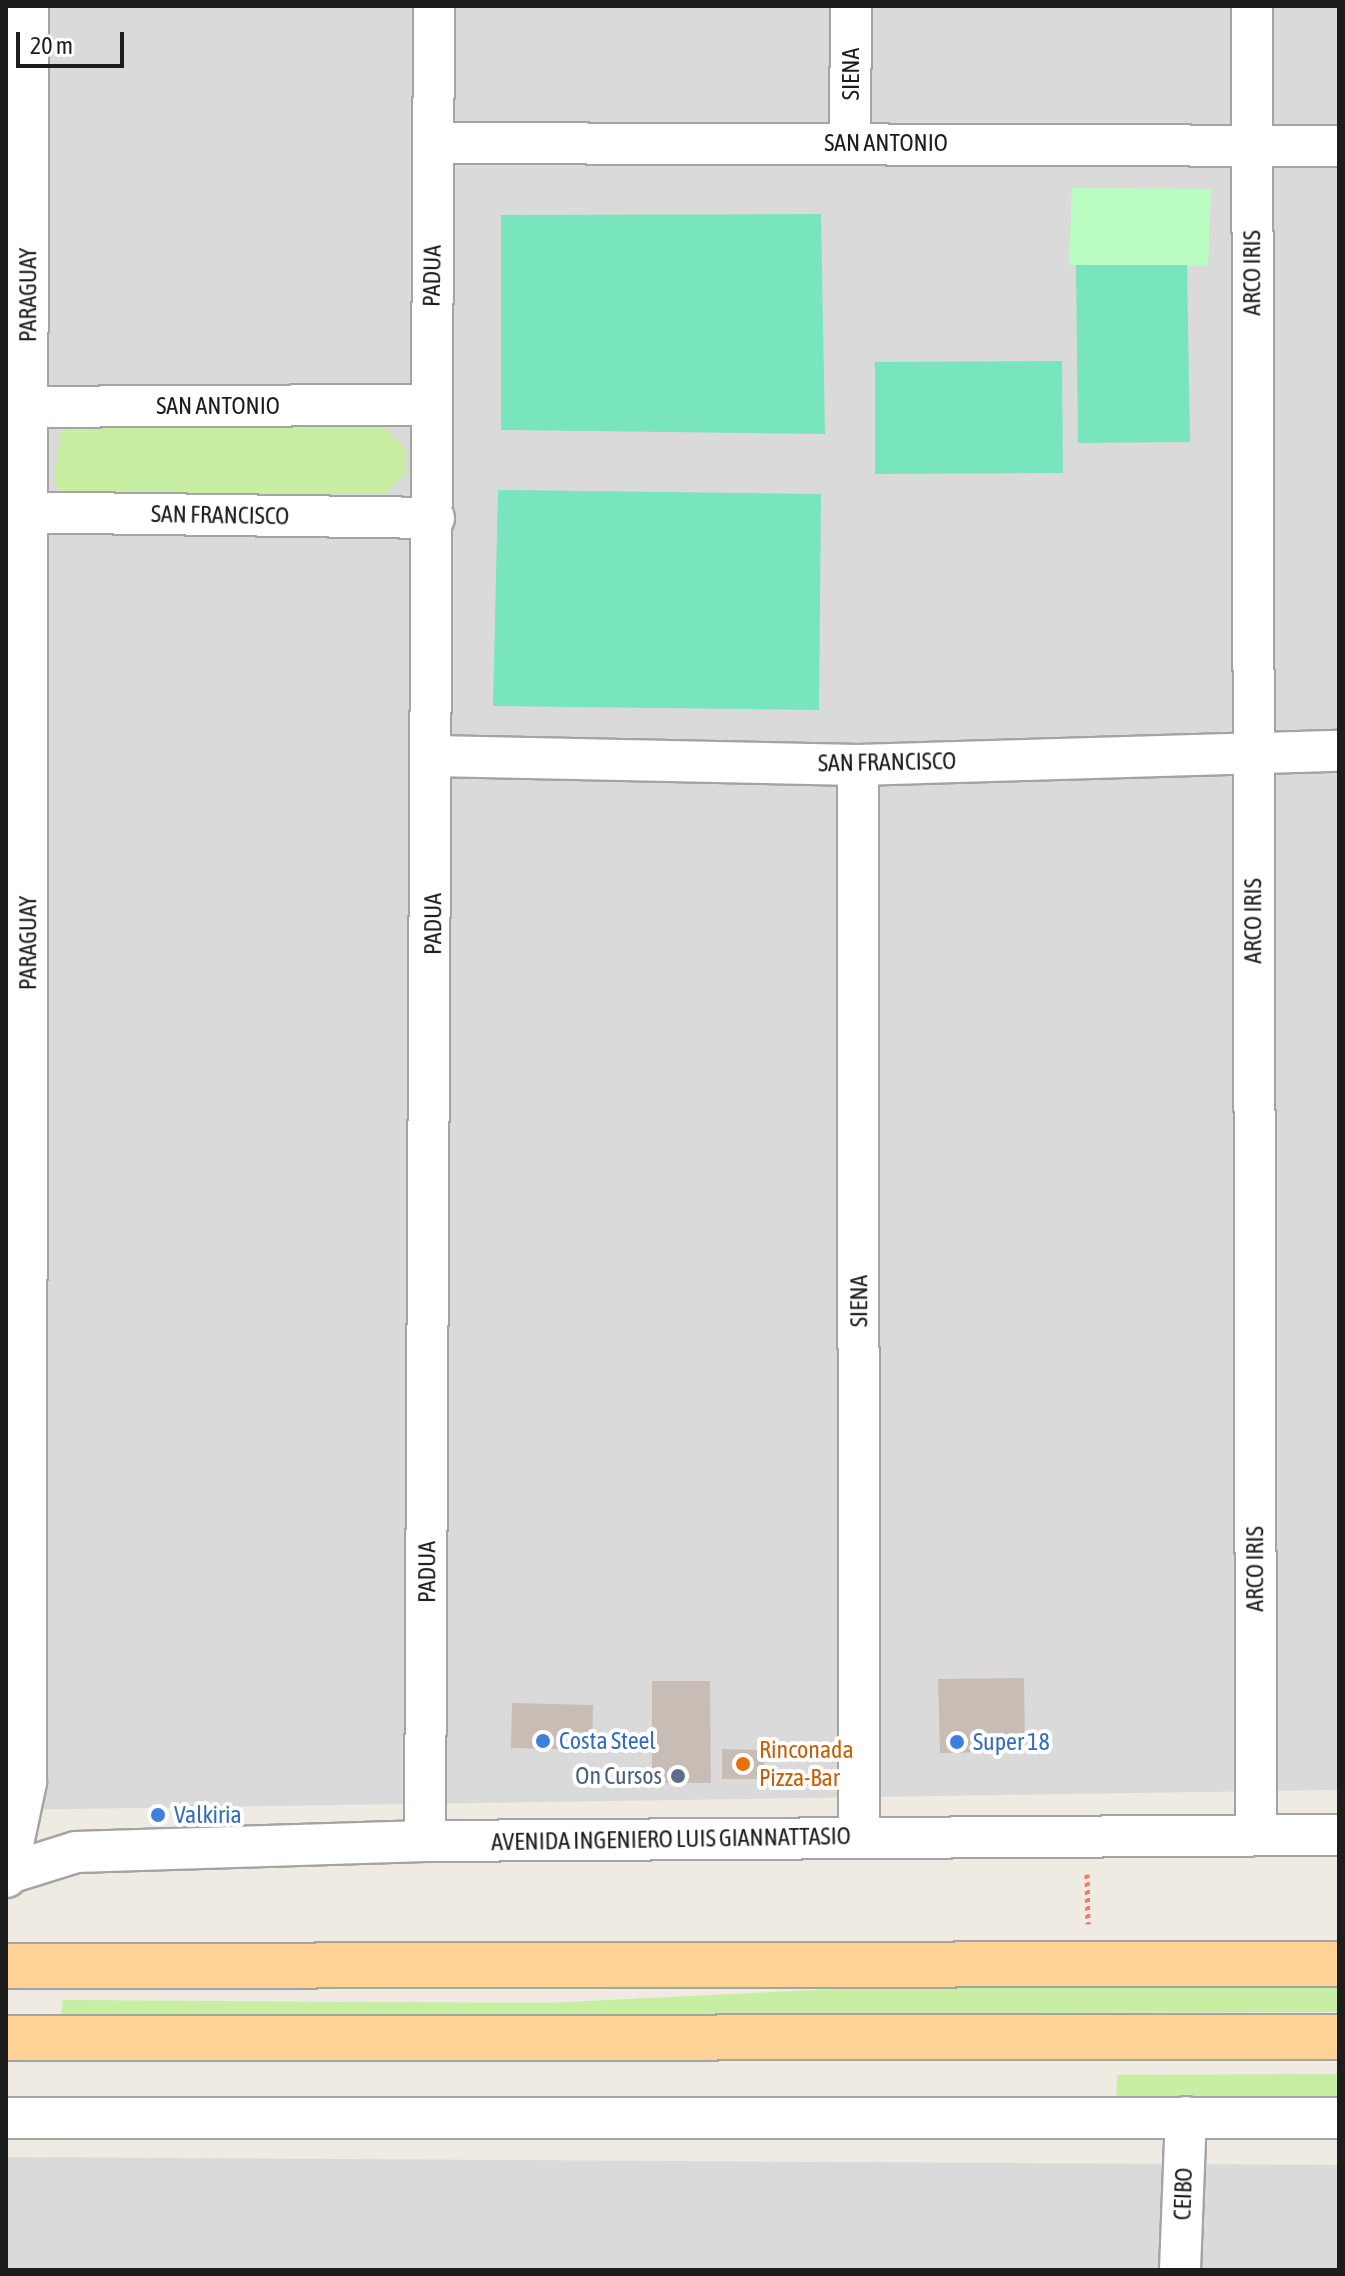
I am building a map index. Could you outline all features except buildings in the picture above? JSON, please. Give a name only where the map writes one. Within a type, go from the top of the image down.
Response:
[{"type":"main road","points":[[6,1966],[1339,1964]]},
{"type":"main road","points":[[6,2038],[1339,2037]]},
{"type":"street","name":"PARAGUAY","points":[[6,1875],[26,1782],[17,406],[28,6]]},
{"type":"street","name":"PADUA","points":[[425,1841],[434,756],[434,518],[430,405],[434,6]]},
{"type":"street","name":"SIENA","points":[[850,142],[851,6]]},
{"type":"street","name":"ARCO IRIS","points":[[1252,6],[1256,1835]]},
{"type":"street","name":"SAN ANTONIO","points":[[434,143],[1339,146]]},
{"type":"street","name":"SAN ANTONIO","points":[[17,406],[430,405]]},
{"type":"street","name":"SAN FRANCISCO","points":[[17,512],[434,518]]},
{"type":"street","name":"SAN FRANCISCO","points":[[434,756],[858,765],[1252,749],[1339,751]]},
{"type":"street","name":"SIENA","points":[[858,765],[859,1837]]},
{"type":"street","name":"AVENIDA INGENIERO LUIS GIANNATTASIO","points":[[6,1875],[76,1852],[425,1841],[1339,1835]]},
{"type":"street","name":"CEIBO","points":[[1180,2270],[1186,2117]]},
{"type":"street","points":[[6,2118],[1339,2118]]},
{"type":"shaded area","points":[[6,6],[1339,6],[1339,1790],[6,1810]]},
{"type":"shaded area","points":[[6,2157],[1339,2165],[1339,2270],[6,2270]]},
{"type":"green space","points":[[1072,188],[1211,189],[1208,266],[1069,265]]},
{"type":"green space","points":[[821,214],[825,434],[501,430],[501,215]]},
{"type":"green space","points":[[1076,265],[1187,265],[1190,442],[1078,443]]},
{"type":"green space","points":[[1062,361],[1063,473],[875,474],[875,362]]},
{"type":"green space","points":[[62,421],[383,426],[405,448],[405,474],[385,494],[61,493],[54,481]]},
{"type":"green space","points":[[498,490],[821,494],[819,710],[493,706]]},
{"type":"green space","points":[[1339,1982],[1339,2012],[61,2016],[63,2000],[546,2003],[962,1983]]},
{"type":"green space","points":[[1339,2074],[1339,2100],[1116,2102],[1117,2075]]},
{"type":"place","name":"Costa Steel","points":[[543,1741]]},
{"type":"place","name":"Super 18","points":[[957,1742]]},
{"type":"place","name":"Rinconada Pizza-Bar","points":[[743,1764]]},
{"type":"place","name":"On Cursos","points":[[678,1776]]},
{"type":"place","name":"Valkiria","points":[[158,1815]]}]
